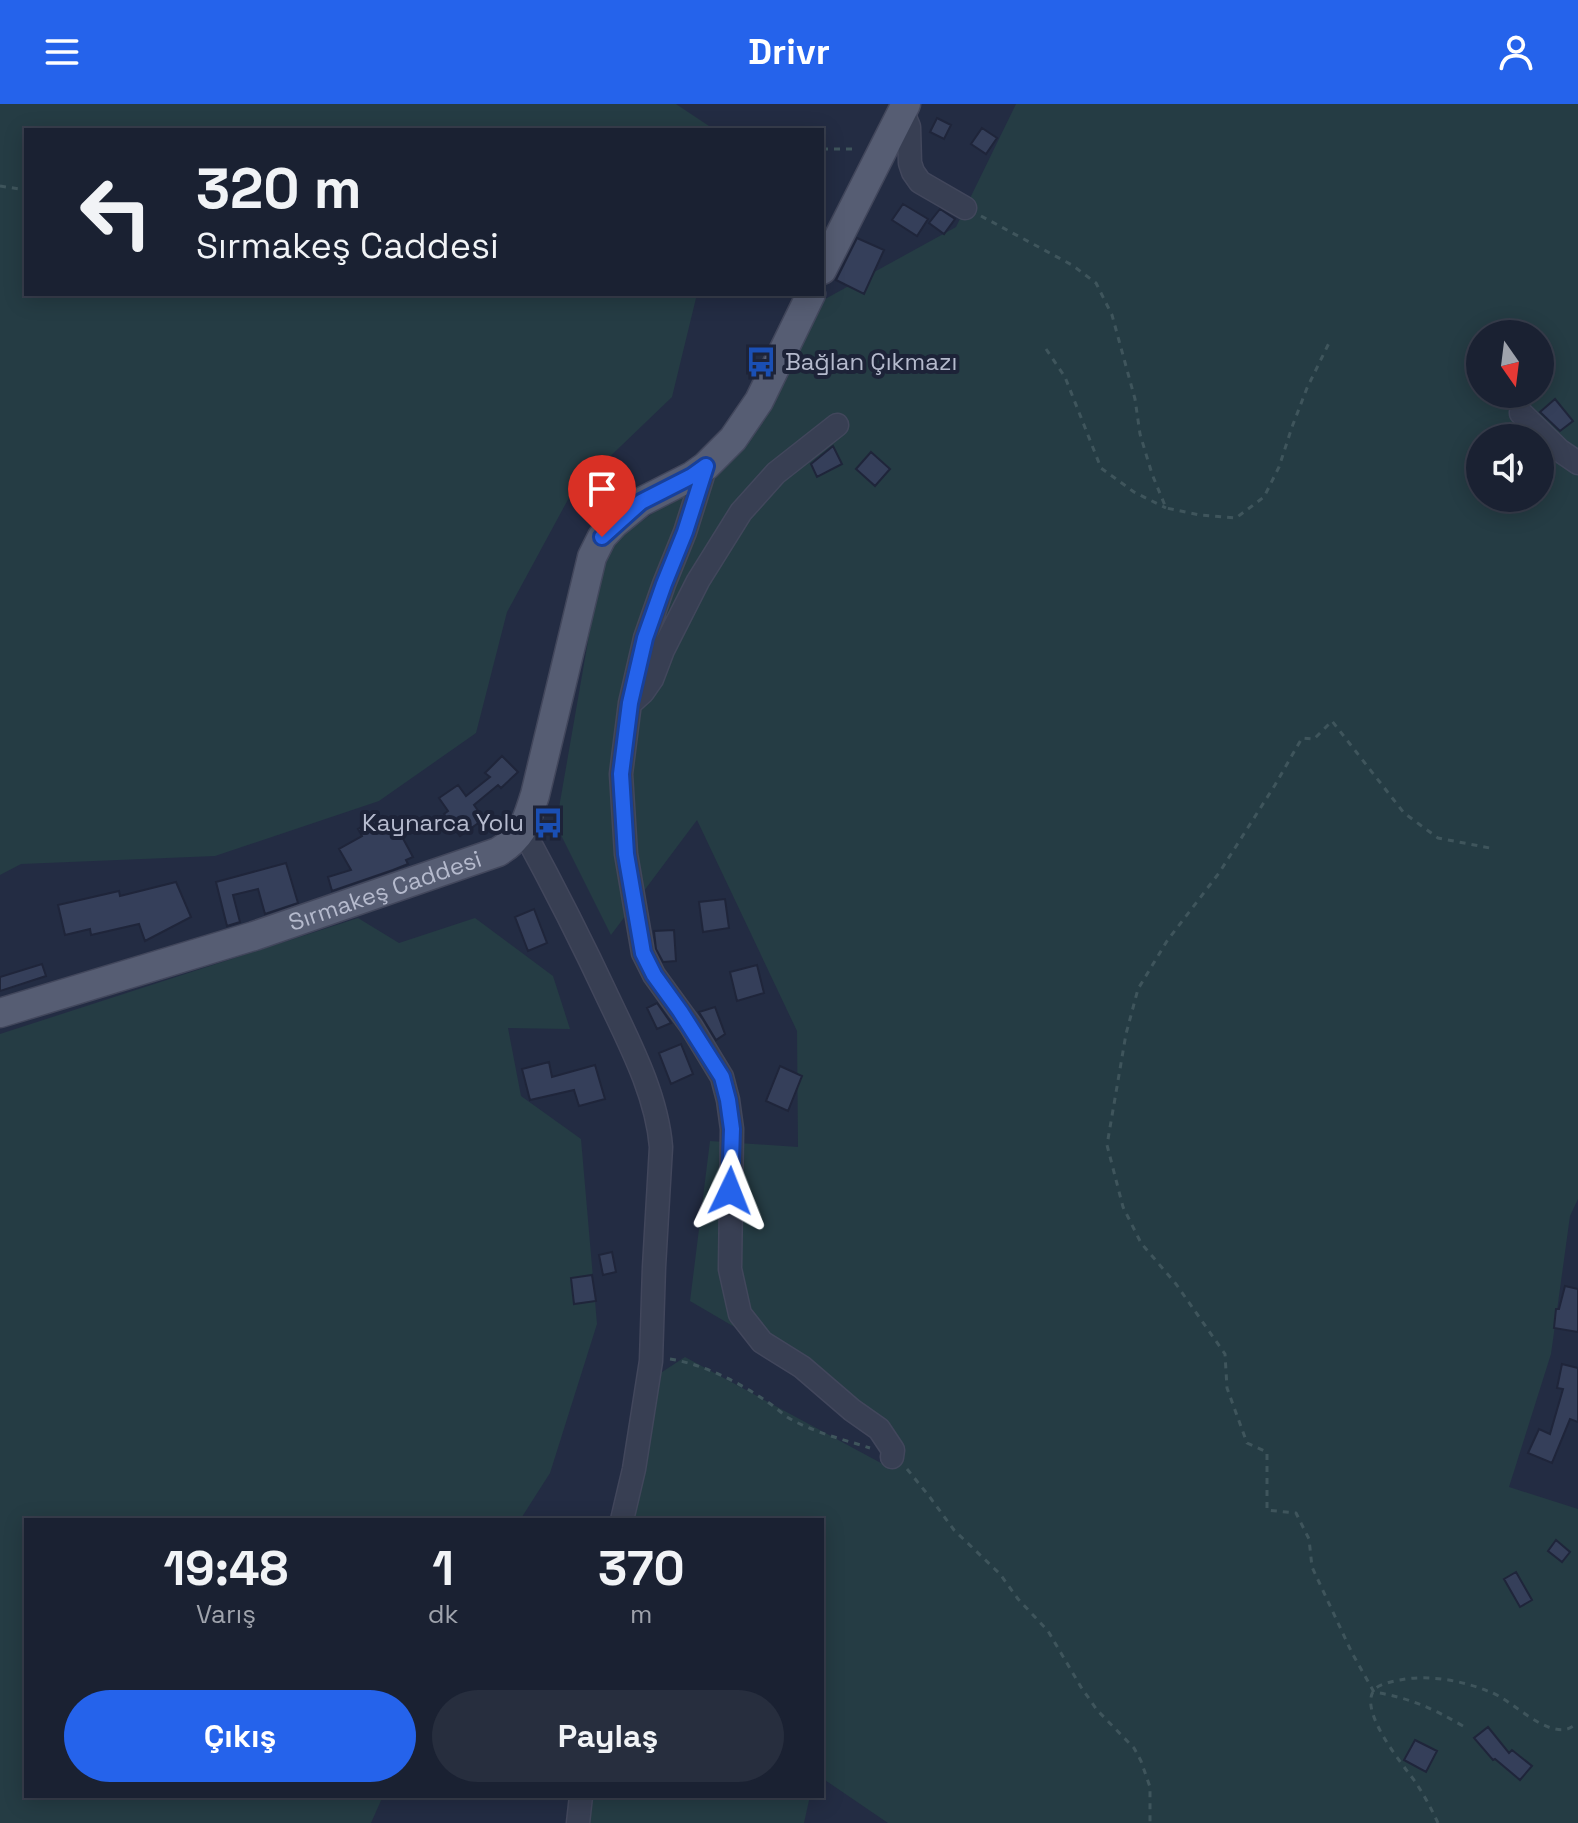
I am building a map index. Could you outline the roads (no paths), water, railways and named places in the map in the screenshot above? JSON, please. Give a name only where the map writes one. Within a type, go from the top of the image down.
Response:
[{"type":"main road","points":[[824,266],[904,107]]},
{"type":"main road","points":[[523,830],[535,795],[592,557],[602,537],[641,502],[706,466],[733,439],[759,401],[810,296]]},
{"type":"main road","name":"Sırmakeş Caddesi","points":[[0,1013],[254,936],[408,884],[498,852],[512,843],[523,830]]},
{"type":"street","points":[[904,107],[913,172],[920,182],[965,208]]},
{"type":"street","points":[[1521,413],[1559,450],[1578,463]]},
{"type":"street","points":[[630,703],[652,679],[698,581],[741,512],[776,473],[837,425]]},
{"type":"street","points":[[706,466],[645,638],[630,703],[621,774],[622,799],[626,854],[643,953],[654,975],[677,1005],[722,1077],[732,1129],[730,1269],[740,1314],[762,1342],[802,1367],[879,1429],[893,1450],[892,1457]]},
{"type":"street","points":[[523,830],[571,919],[623,1029],[655,1107],[660,1128],[651,1361],[634,1469],[622,1518]]},
{"type":"street","points":[[578,1823],[581,1798]]},
{"type":"place","name":"Bağlan Çıkmazı","points":[[761,362]]},
{"type":"place","name":"Kaynarca Yolu","points":[[548,823]]}]
